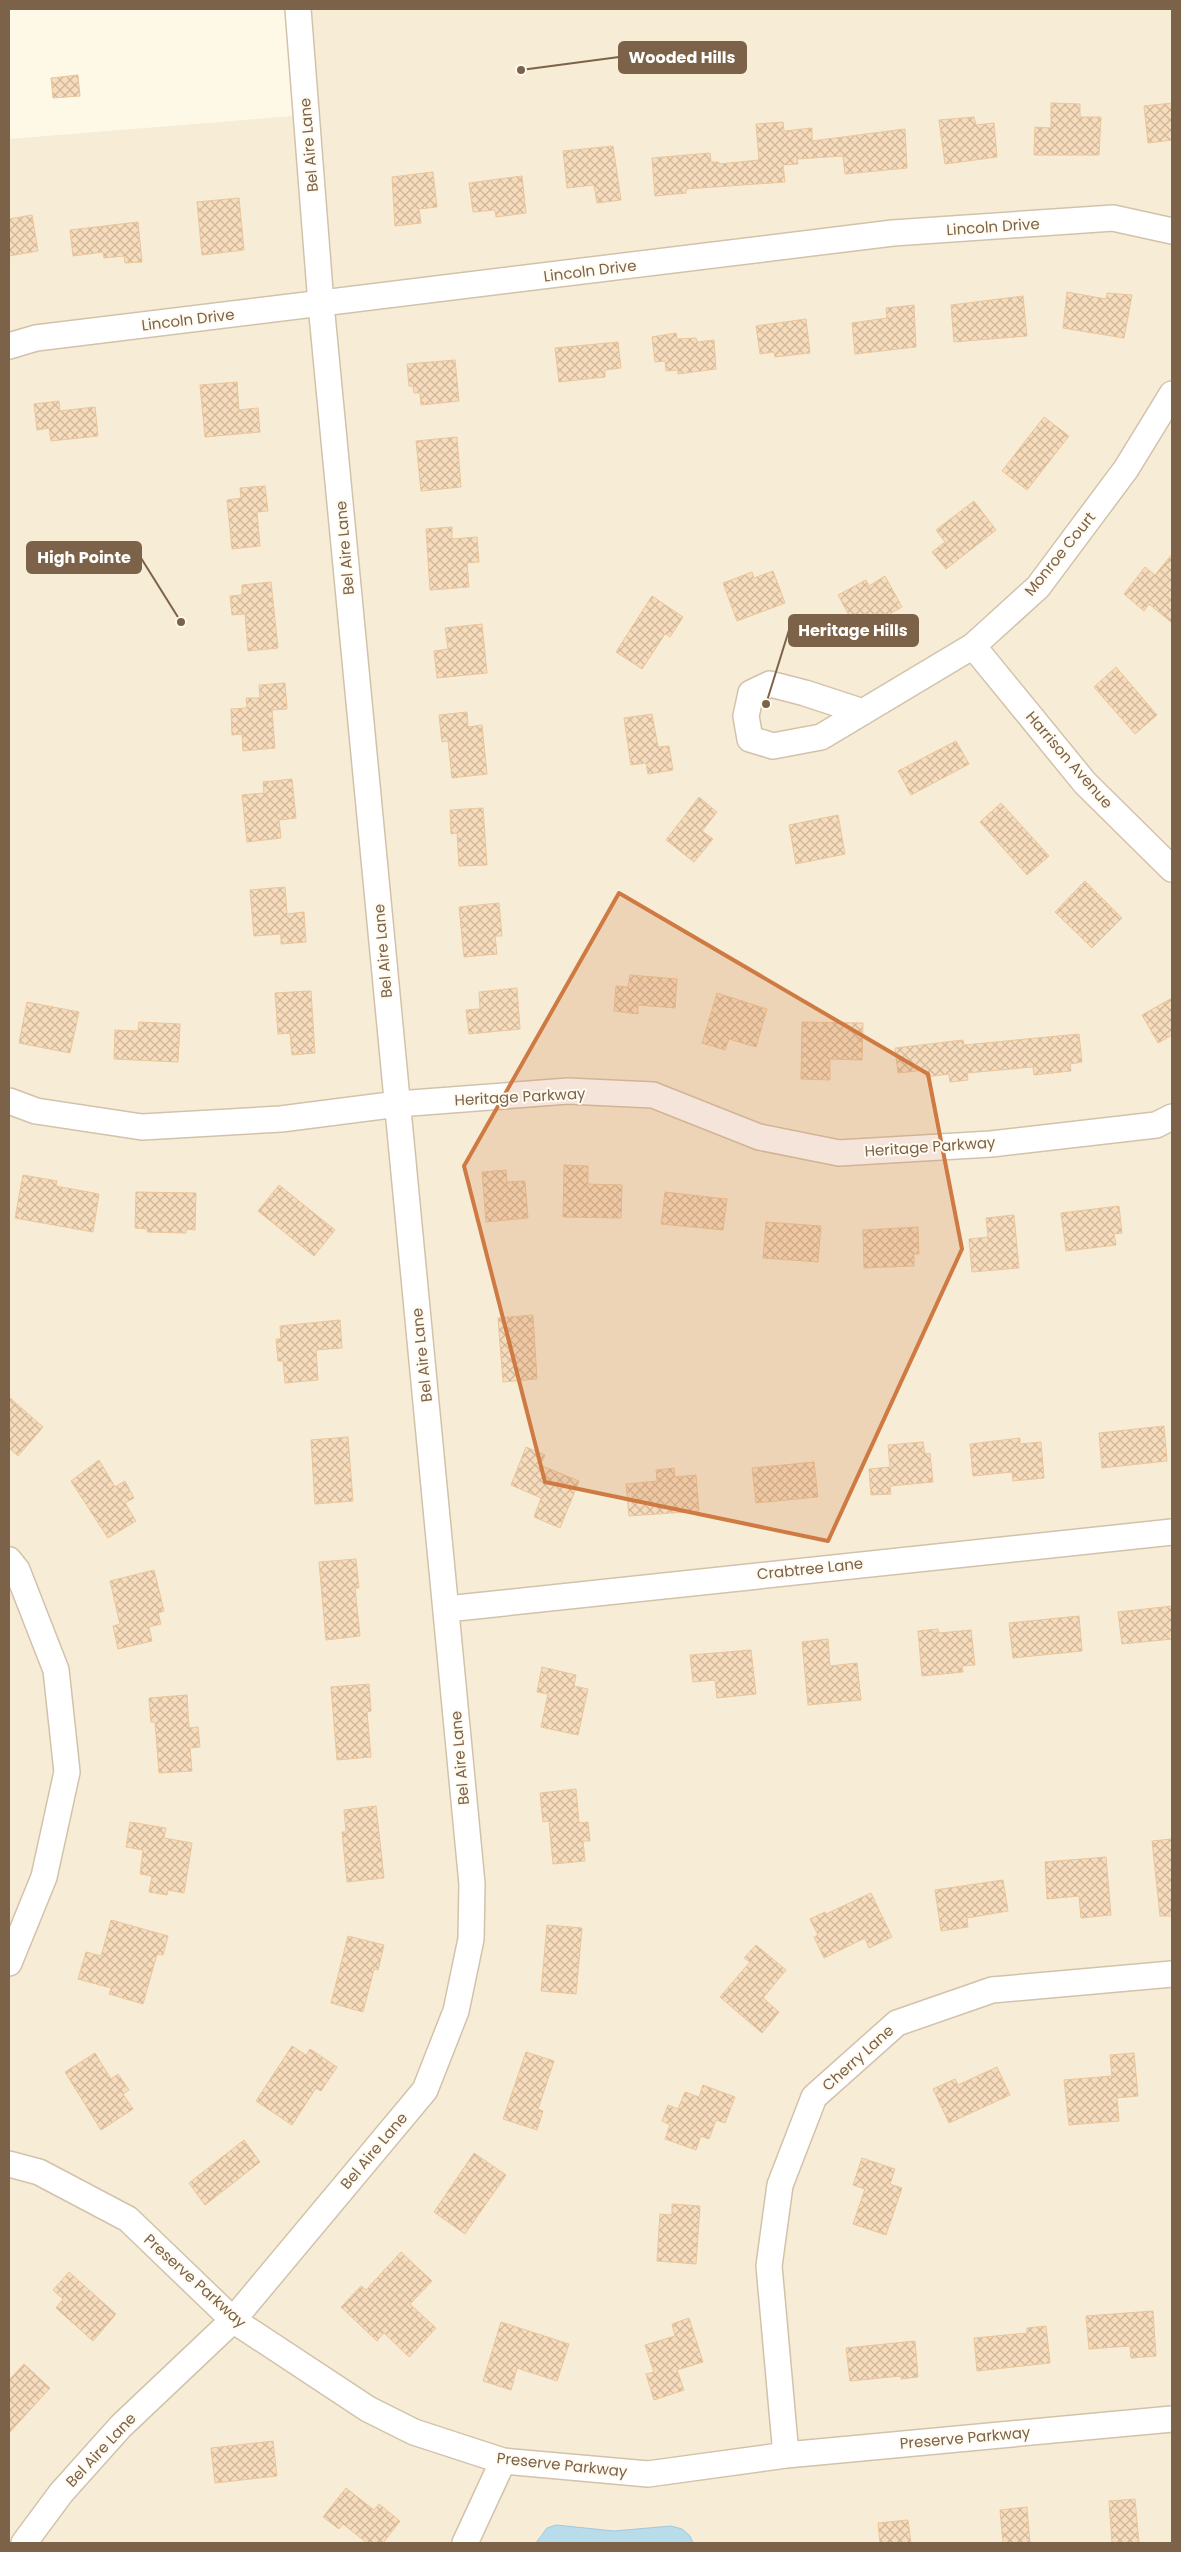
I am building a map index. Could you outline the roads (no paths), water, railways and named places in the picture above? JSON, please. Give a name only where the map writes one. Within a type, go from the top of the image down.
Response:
[{"type":"street","name":"Bel Aire Lane","points":[[24,2543],[61,2493],[121,2426],[233,2320],[425,2090],[456,2011],[471,1939],[472,1884],[322,304],[298,9]]},
{"type":"street","name":"Lincoln Drive","points":[[9,346],[36,338],[893,233],[1113,218],[1172,231]]},
{"type":"street","name":"Monroe Court","points":[[863,712],[972,646],[1038,587],[1126,469],[1172,394]]},
{"type":"street","name":"Harrison Avenue","points":[[972,646],[1085,783],[1172,869]]},
{"type":"street","name":"Heritage Parkway","points":[[9,1101],[36,1110],[142,1127],[281,1119],[398,1104],[568,1092],[653,1096],[760,1137],[839,1153],[991,1144],[1156,1125],[1172,1117]]},
{"type":"street","name":"Crabtree Lane","points":[[447,1609],[1172,1532]]},
{"type":"street","points":[[9,1560],[17,1570],[56,1670],[67,1772],[44,1877],[9,1962]]},
{"type":"street","name":"Cherry Lane","points":[[786,2455],[769,2266],[780,2185],[814,2097],[897,2023],[992,1990],[1172,1974]]},
{"type":"street","name":"Preserve Parkway","points":[[9,2164],[39,2172],[128,2219],[233,2320],[368,2409],[414,2432],[503,2461],[648,2474],[786,2455],[1172,2419]]},
{"type":"street","points":[[465,2543],[503,2461]]},
{"type":"water","points":[[556,2525],[614,2531],[671,2526],[682,2529],[690,2536],[693,2543],[536,2543],[547,2528]]},
{"type":"place","name":"Wooded Hills","points":[[521,70]]},
{"type":"place","name":"High Pointe","points":[[181,622]]},
{"type":"place","name":"Heritage Hills","points":[[766,704]]}]
